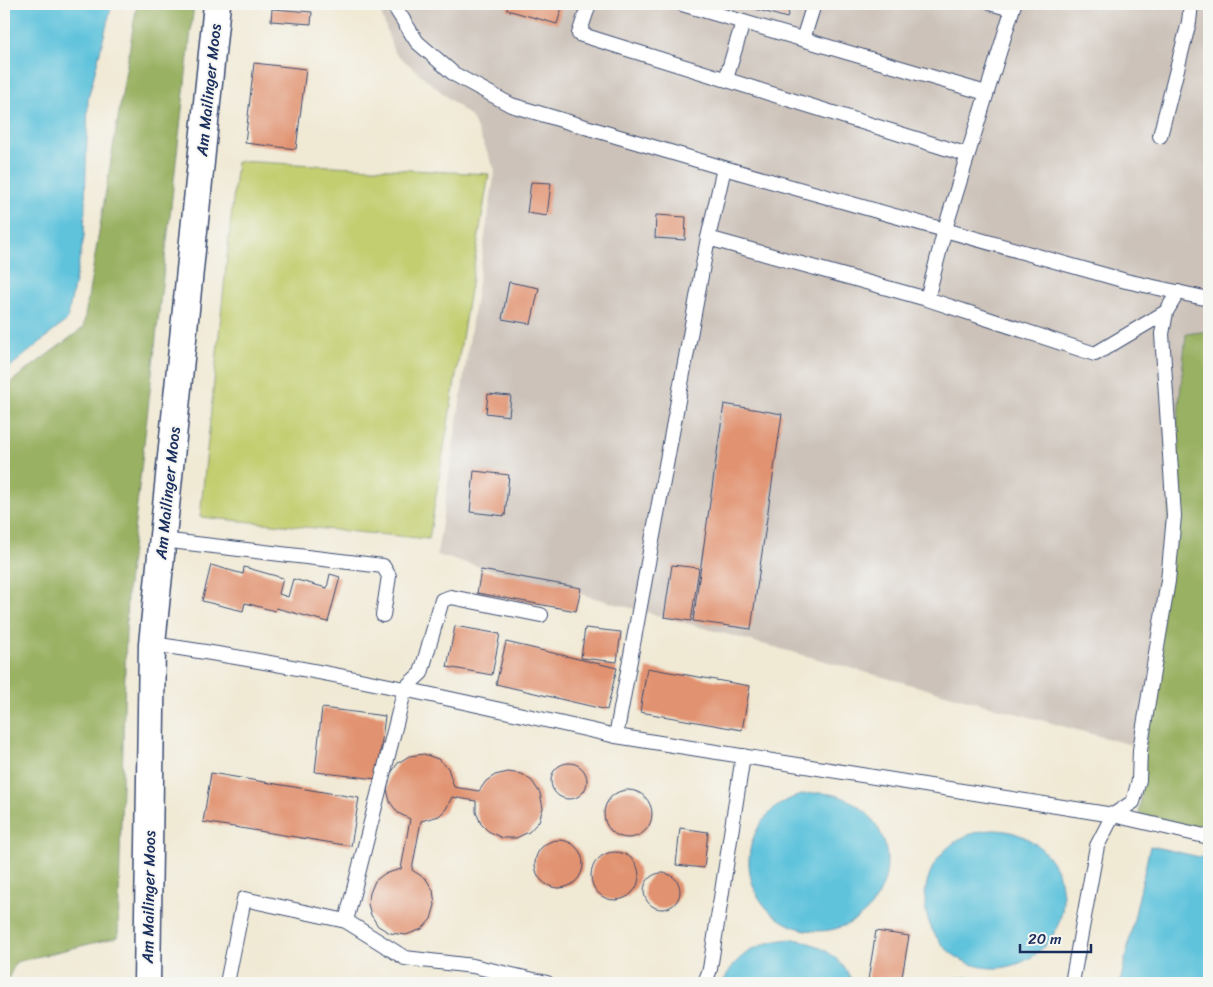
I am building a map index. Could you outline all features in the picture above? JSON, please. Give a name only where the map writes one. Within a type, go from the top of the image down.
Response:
[{"type":"street","name":"Am Mailinger Moos","points":[[147,983],[152,644],[217,4]]},
{"type":"lane","points":[[393,4],[417,42],[446,68],[512,105],[724,168],[1126,281],[1209,299]]},
{"type":"lane","points":[[589,4],[579,34],[968,154]]},
{"type":"lane","points":[[682,4],[986,93]]},
{"type":"lane","points":[[803,39],[814,4]]},
{"type":"lane","points":[[927,299],[945,229],[1013,7],[992,4]]},
{"type":"lane","points":[[1160,136],[1189,22],[1191,4]]},
{"type":"lane","points":[[726,79],[743,22]]},
{"type":"lane","points":[[616,736],[708,238],[724,168]]},
{"type":"lane","points":[[708,238],[927,299],[1095,354],[1166,312]]},
{"type":"lane","points":[[1072,983],[1097,846],[1113,816],[1133,802],[1139,780],[1140,750],[1168,581],[1174,516],[1162,334],[1166,312],[1178,292]]},
{"type":"lane","points":[[162,540],[382,566],[389,576],[383,615]]},
{"type":"lane","points":[[346,921],[405,688],[421,673],[442,600],[451,597],[541,615]]},
{"type":"lane","points":[[152,644],[215,653],[405,688],[616,736],[1113,816],[1209,837]]},
{"type":"lane","points":[[705,983],[710,969],[743,756]]},
{"type":"lane","points":[[227,983],[244,899],[346,921],[405,958],[473,966],[547,983]]},
{"type":"shaded area","points":[[378,4],[1209,4],[1209,331],[1186,334],[1146,749],[437,555],[495,170],[472,118],[394,52]]},
{"type":"green space","points":[[137,4],[194,4],[127,593],[118,937],[16,962],[6,983],[4,983],[4,387],[83,328]]},
{"type":"green space","points":[[237,161],[489,174],[429,539],[200,517]]},
{"type":"green space","points":[[1209,331],[1209,830],[1139,814],[1186,334]]},
{"type":"water","points":[[4,4],[112,4],[88,99],[84,237],[67,320],[4,372]]},
{"type":"water","points":[[818,793],[832,794],[845,798],[867,813],[882,835],[886,848],[886,876],[882,889],[867,911],[845,926],[832,930],[818,931],[804,930],[791,926],[769,911],[754,889],[750,876],[749,862],[750,848],[754,835],[769,813],[791,798],[804,794]]},
{"type":"water","points":[[994,830],[1008,831],[1021,835],[1043,850],[1058,872],[1062,885],[1062,913],[1058,926],[1043,948],[1021,963],[1008,967],[994,968],[980,967],[967,963],[945,948],[930,926],[926,913],[925,899],[926,885],[930,872],[945,850],[967,835],[980,831]]},
{"type":"water","points":[[1150,846],[1209,859],[1209,983],[1120,983]]},
{"type":"water","points":[[794,939],[813,944],[829,953],[843,966],[853,983],[723,983],[735,964],[751,950],[772,942]]},
{"type":"water","points":[[971,977],[993,983],[937,983],[957,978]]},
{"type":"building","points":[[508,4],[563,4],[557,24],[507,10]]},
{"type":"building","points":[[738,4],[791,4],[787,18]]},
{"type":"building","points":[[272,9],[312,12],[311,24],[271,21]]},
{"type":"building","points":[[254,63],[306,69],[296,149],[245,143]]},
{"type":"building","points":[[531,182],[551,183],[547,216],[527,213]]},
{"type":"building","points":[[656,215],[686,217],[685,240],[655,238]]},
{"type":"building","points":[[509,282],[539,288],[531,324],[502,319]]},
{"type":"building","points":[[488,394],[511,396],[509,416],[486,413]]},
{"type":"building","points":[[724,404],[782,414],[751,629],[693,621]]},
{"type":"building","points":[[474,471],[509,475],[505,516],[470,512]]},
{"type":"building","points":[[211,565],[243,574],[244,567],[283,578],[279,594],[288,597],[293,579],[327,588],[330,574],[340,577],[328,622],[276,608],[275,611],[245,603],[243,611],[202,601]]},
{"type":"building","points":[[672,565],[699,568],[691,621],[664,617]]},
{"type":"building","points":[[481,570],[581,588],[576,611],[477,593]]},
{"type":"building","points":[[455,626],[500,634],[492,675],[447,667]]},
{"type":"building","points":[[585,628],[621,632],[617,662],[581,658]]},
{"type":"building","points":[[506,642],[617,668],[607,710],[496,684]]},
{"type":"building","points":[[647,668],[750,686],[742,730],[640,712]]},
{"type":"building","points":[[322,708],[385,716],[377,779],[315,772]]},
{"type":"building","points":[[424,754],[438,759],[448,768],[454,787],[479,791],[486,781],[495,775],[508,772],[522,774],[532,781],[540,793],[543,808],[539,821],[529,832],[516,838],[502,838],[488,831],[481,824],[476,812],[476,801],[452,797],[446,809],[439,816],[421,821],[412,870],[426,879],[433,890],[435,905],[431,919],[422,929],[406,935],[390,933],[378,926],[371,915],[368,904],[375,881],[384,874],[401,869],[410,819],[398,813],[390,802],[387,789],[389,776],[398,763],[409,756]]},
{"type":"building","points":[[569,763],[576,764],[582,768],[586,774],[586,788],[582,794],[576,798],[569,799],[562,798],[556,794],[552,788],[551,781],[552,774],[556,768],[562,764]]},
{"type":"building","points":[[211,773],[359,798],[351,846],[203,822]]},
{"type":"building","points":[[623,790],[633,790],[645,797],[652,809],[652,819],[645,831],[633,838],[623,838],[615,834],[608,827],[604,819],[604,809],[608,801],[615,794]]},
{"type":"building","points":[[680,828],[708,832],[704,868],[676,865]]},
{"type":"building","points":[[554,840],[564,840],[576,847],[583,859],[583,869],[576,881],[564,888],[554,888],[546,884],[539,877],[535,869],[535,859],[539,851],[546,844]]},
{"type":"building","points":[[610,852],[620,852],[632,859],[639,871],[639,881],[632,893],[620,900],[610,900],[602,896],[595,889],[591,881],[591,871],[595,863],[602,856]]},
{"type":"building","points":[[662,873],[669,874],[675,878],[679,884],[679,898],[675,904],[669,908],[662,909],[655,908],[649,904],[645,898],[644,891],[645,884],[649,878],[655,874]]},
{"type":"building","points":[[876,931],[909,936],[901,983],[868,980]]}]
